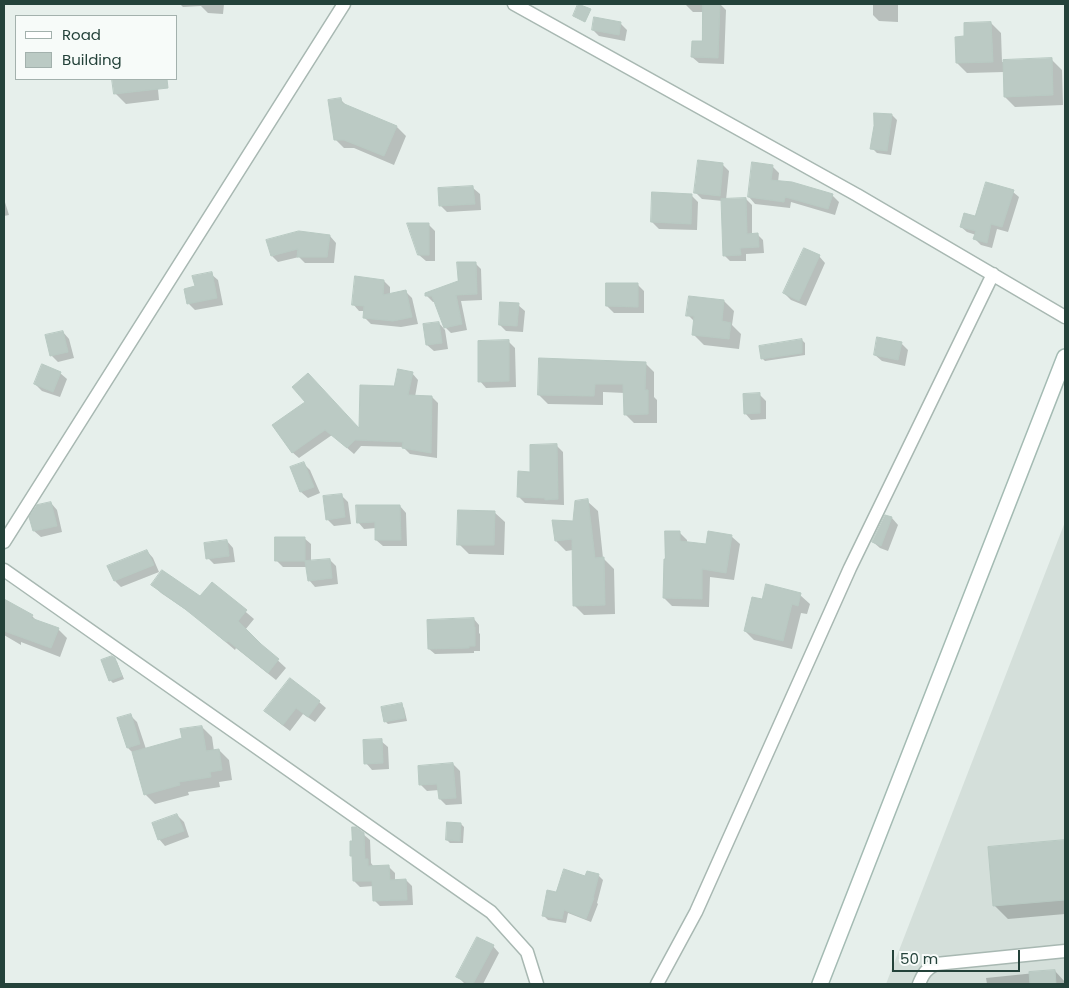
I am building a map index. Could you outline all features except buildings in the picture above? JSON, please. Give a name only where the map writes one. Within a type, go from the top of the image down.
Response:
[{"type":"street","points":[[4,542],[344,4]]},
{"type":"street","points":[[514,4],[857,195],[1065,317]]},
{"type":"street","points":[[657,984],[696,912],[850,568],[993,274]]},
{"type":"street","points":[[820,984],[1065,357]]},
{"type":"street","points":[[4,570],[491,912],[527,952],[537,984]]},
{"type":"street","points":[[918,984],[922,975],[936,964],[1065,951]]},
{"type":"shaded area","points":[[1065,522],[1065,984],[886,984]]}]
